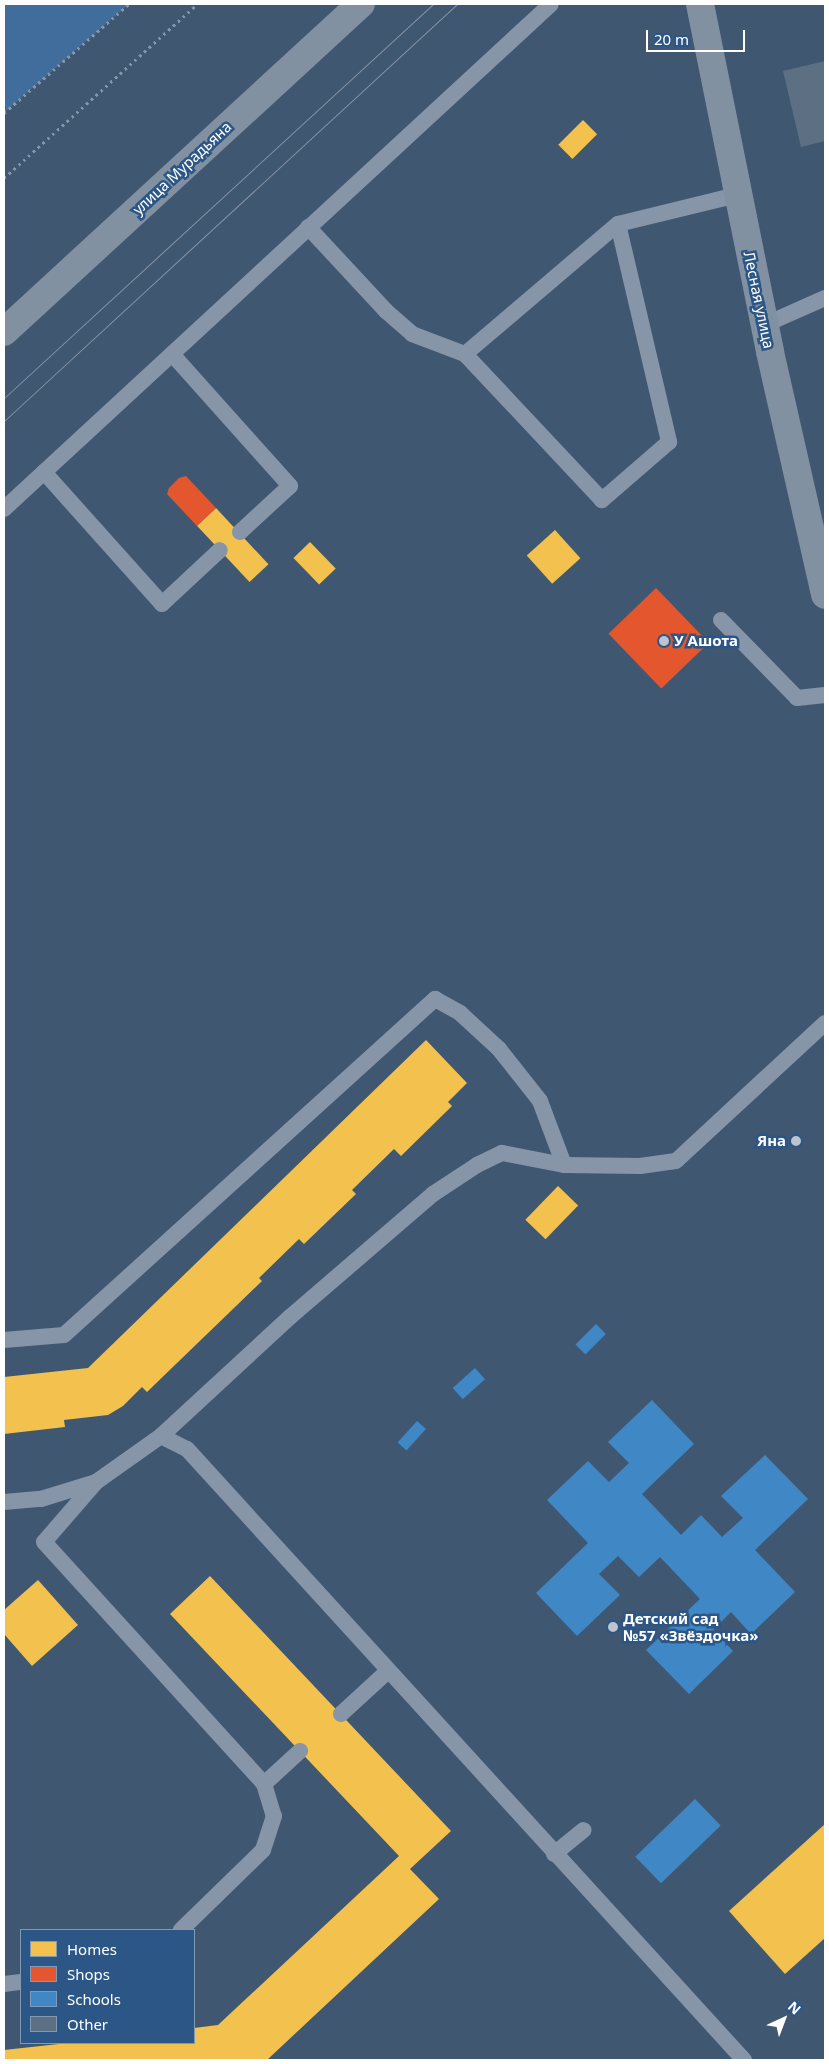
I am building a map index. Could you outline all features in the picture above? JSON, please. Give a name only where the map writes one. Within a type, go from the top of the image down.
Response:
[{"type":"main road","name":"улица Мурадьяна","points":[[4,332],[361,4]]},
{"type":"main road","name":"Лесная улица","points":[[700,4],[764,325],[825,595]]},
{"type":"lane","points":[[4,509],[551,4]]},
{"type":"lane","points":[[465,354],[618,224],[737,196]]},
{"type":"lane","points":[[308,227],[386,311],[412,334],[465,354],[602,500],[669,442],[618,224]]},
{"type":"lane","points":[[764,325],[825,298]]},
{"type":"lane","points":[[172,354],[290,486],[240,532]]},
{"type":"lane","points":[[44,472],[162,604],[220,550]]},
{"type":"lane","points":[[722,620],[798,698],[825,695]]},
{"type":"lane","points":[[4,1340],[64,1335],[435,999],[460,1013],[499,1049],[540,1101],[564,1165]]},
{"type":"lane","points":[[182,1929],[263,1850],[274,1816],[264,1784],[44,1542],[96,1482],[161,1436],[290,1317],[447,1184],[477,1165],[502,1153],[564,1165],[640,1166],[676,1161],[825,1023]]},
{"type":"lane","points":[[161,1436],[186,1449],[744,2060]]},
{"type":"lane","points":[[4,1502],[41,1499],[96,1482]]},
{"type":"lane","points":[[341,1714],[388,1671]]},
{"type":"lane","points":[[264,1784],[300,1751]]},
{"type":"lane","points":[[554,1854],[584,1830]]},
{"type":"lane","points":[[4,1984],[20,1982]]},
{"type":"path","points":[[4,113],[129,4]]},
{"type":"path","points":[[4,178],[197,4]]},
{"type":"shaded area","points":[[4,4],[129,4],[4,113]]},
{"type":"building: Homes","points":[[583,120],[597,134],[572,159],[558,145]]},
{"type":"building: Homes","points":[[216,508],[269,564],[249,582],[197,526]]},
{"type":"building: Homes","points":[[555,530],[580,558],[552,584],[527,555]]},
{"type":"building: Homes","points":[[310,542],[336,569],[319,585],[293,558]]},
{"type":"building: Homes","points":[[426,1040],[467,1083],[448,1102],[452,1106],[401,1156],[394,1149],[352,1190],[356,1194],[304,1244],[299,1239],[259,1278],[262,1281],[147,1392],[142,1387],[123,1406],[108,1415],[64,1420],[65,1427],[4,1434],[4,1377],[88,1368]]},
{"type":"building: Homes","points":[[558,1186],[578,1205],[545,1239],[525,1220]]},
{"type":"building: Homes","points":[[210,1576],[451,1831],[410,1869],[439,1899],[267,2060],[4,2060],[4,2050],[59,2044],[195,2044],[195,2028],[218,2025],[399,1856],[170,1614]]},
{"type":"building: Homes","points":[[38,1580],[78,1625],[32,1666],[4,1634],[4,1610]]},
{"type":"building: Homes","points":[[825,1824],[825,1938],[785,1974],[729,1911]]},
{"type":"building: Shops","points":[[186,476],[216,508],[197,526],[167,494],[169,488],[179,478]]},
{"type":"building: Shops","points":[[656,588],[709,643],[661,689],[609,634]]},
{"type":"building: Schools","points":[[596,1324],[606,1334],[585,1354],[575,1345]]},
{"type":"building: Schools","points":[[475,1368],[485,1379],[463,1399],[453,1388]]},
{"type":"building: Schools","points":[[652,1400],[694,1444],[642,1494],[681,1535],[701,1515],[722,1537],[743,1518],[721,1496],[765,1455],[808,1499],[755,1550],[795,1592],[751,1634],[731,1612],[713,1630],[733,1651],[689,1694],[646,1650],[700,1599],[660,1557],[639,1577],[618,1556],[599,1574],[620,1595],[577,1636],[536,1593],[588,1543],[547,1500],[588,1461],[609,1482],[629,1463],[608,1442]]},
{"type":"building: Schools","points":[[417,1421],[426,1429],[407,1451],[398,1443]]},
{"type":"building: Schools","points":[[695,1799],[721,1826],[661,1883],[635,1857]]},
{"type":"building: Other","points":[[825,61],[825,141],[801,147],[783,71]]},
{"type":"tram line","points":[[4,398],[433,4]]},
{"type":"tram line","points":[[4,421],[457,4]]},
{"type":"place","name":"У Ашота","points":[[664,641]]},
{"type":"place","name":"Яна","points":[[796,1141]]},
{"type":"place","name":"Детский сад №57 «Звёздочка»","points":[[613,1627]]}]
